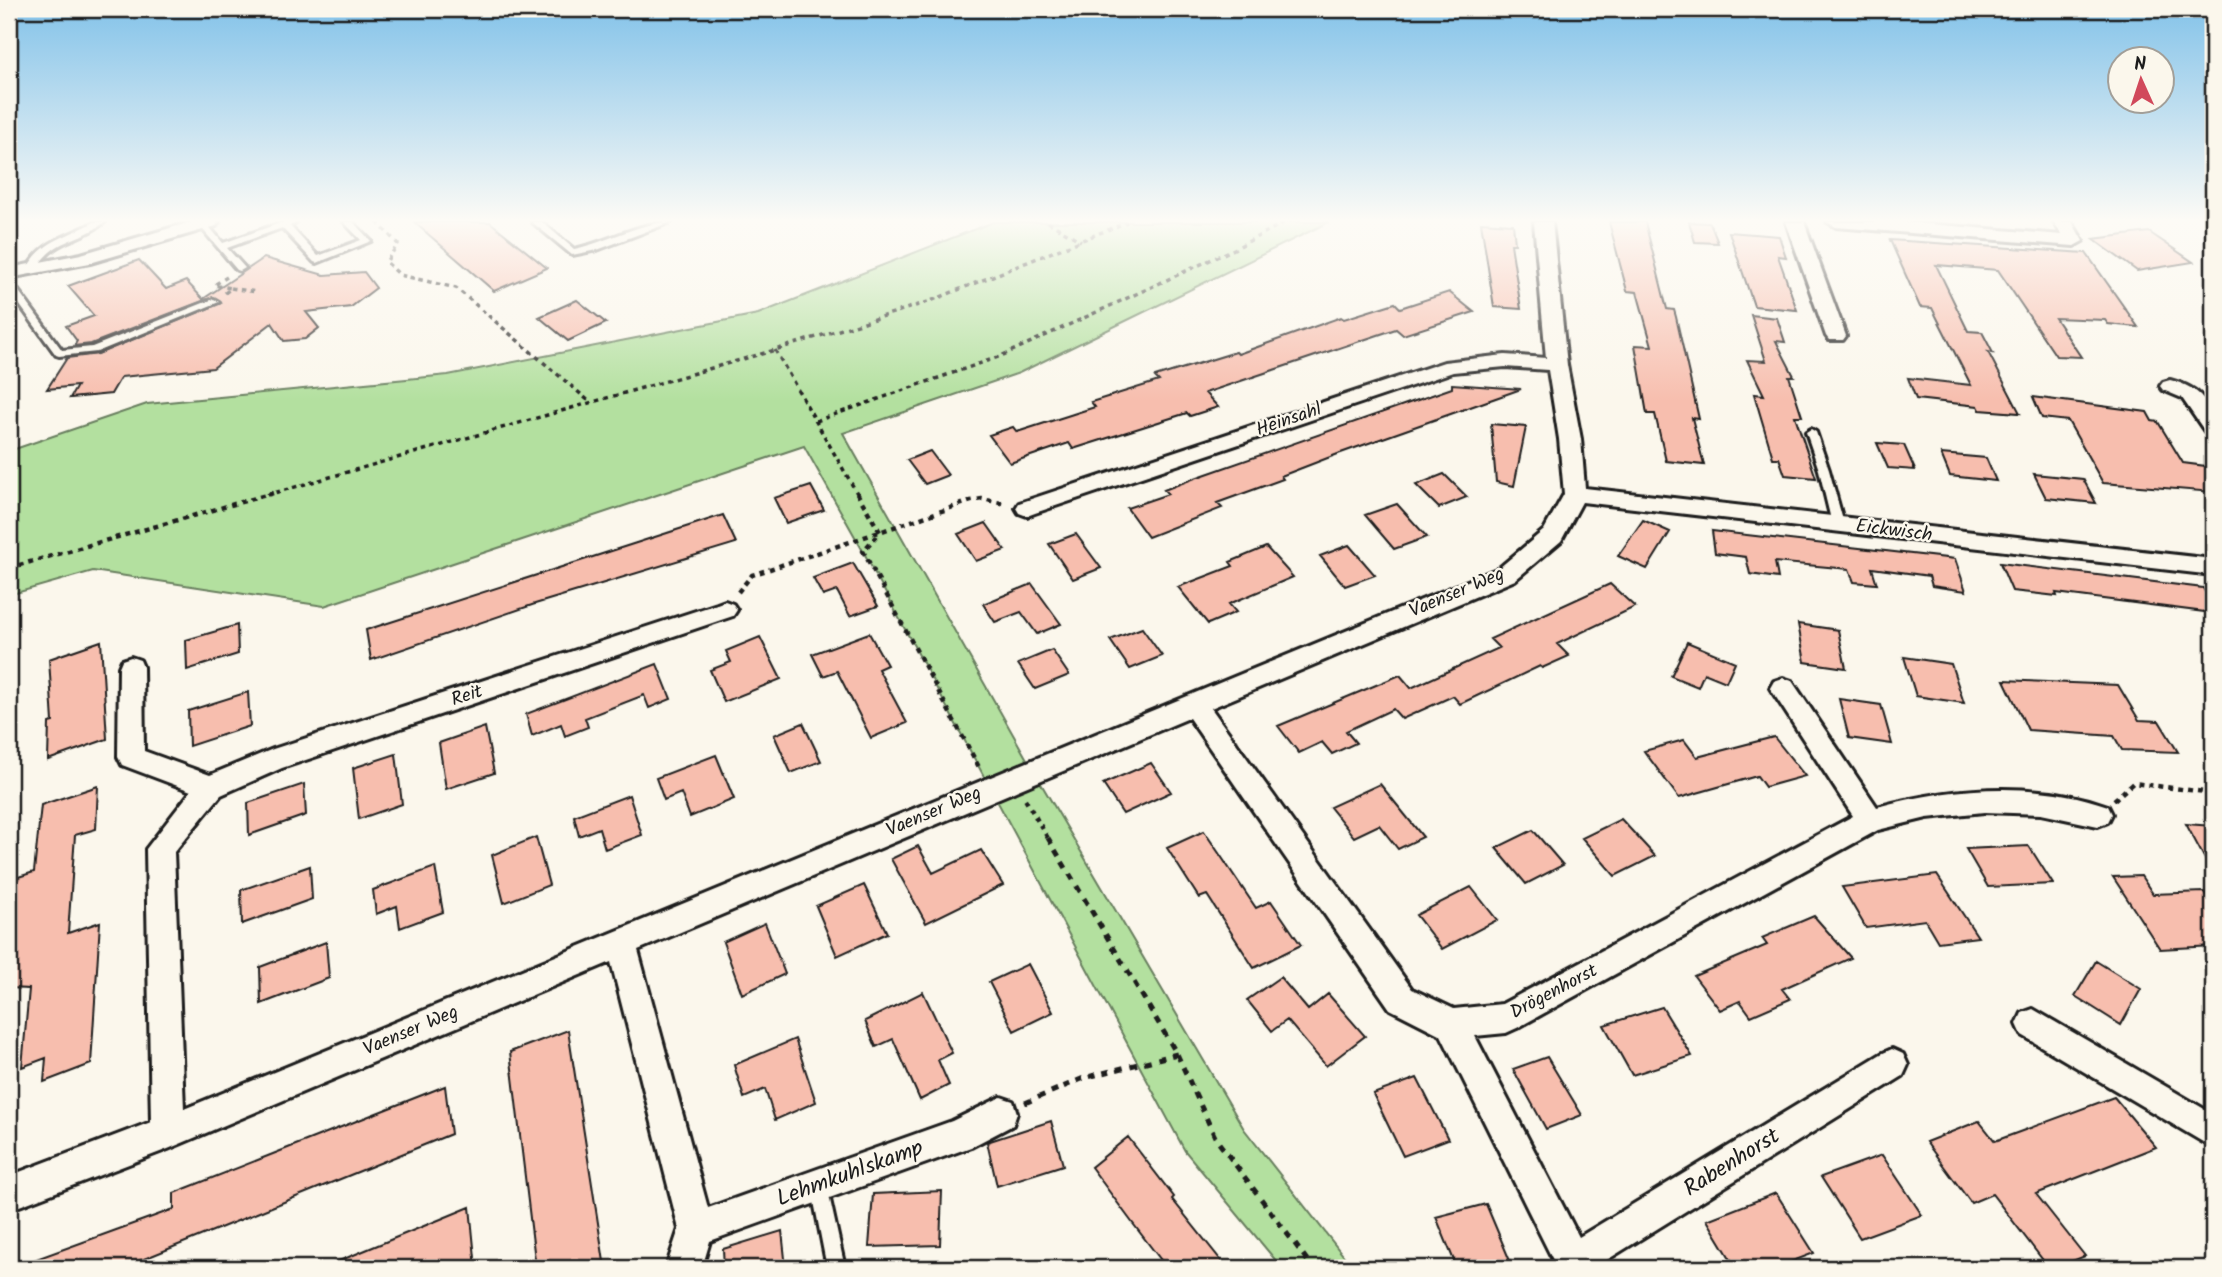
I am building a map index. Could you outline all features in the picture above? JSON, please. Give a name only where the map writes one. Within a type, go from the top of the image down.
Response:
[{"type":"street","points":[[1549,282],[1557,365],[1570,439],[1574,494]]},
{"type":"street","points":[[1816,282],[1836,336]]},
{"type":"street","name":"Heinsahl","points":[[1027,508],[1451,366],[1505,361],[1557,365]]},
{"type":"street","points":[[2170,386],[2189,394],[2213,428]]},
{"type":"street","name":"Eickwisch","points":[[1574,494],[2213,567]]},
{"type":"street","name":"Vaenser Weg","points":[[9,1193],[167,1132],[1507,574],[1553,535],[1574,494]]},
{"type":"street","name":"Reit","points":[[167,1132],[160,849],[211,787],[273,760],[725,610]]},
{"type":"street","points":[[131,667],[131,757],[211,787]]},
{"type":"street","points":[[1783,688],[1871,820]]},
{"type":"street","points":[[1193,703],[1401,999],[1452,1024]]},
{"type":"street","name":"Drögenhorst","points":[[1452,1024],[1506,1018],[1871,820],[1914,808],[1992,800],[2059,803],[2098,814]]},
{"type":"street","points":[[621,943],[696,1229],[684,1268]]},
{"type":"street","name":"Rabenhorst","points":[[1452,1024],[1574,1265],[1892,1065]]},
{"type":"street","points":[[2034,1024],[2213,1132]]},
{"type":"street","name":"Lehmkuhlskamp","points":[[696,1229],[960,1135],[1001,1113]]},
{"type":"lane","points":[[9,284],[59,353],[94,350],[214,302]]},
{"type":"lane","points":[[1811,432],[1838,524]]},
{"type":"lane","points":[[819,1185],[836,1268]]},
{"type":"path","points":[[219,282],[214,285],[256,292]]},
{"type":"path","points":[[428,282],[456,288],[591,403]]},
{"type":"path","points":[[9,568],[775,350],[928,302],[979,282]]},
{"type":"path","points":[[816,421],[1001,356],[1163,282]]},
{"type":"path","points":[[214,302],[231,288]]},
{"type":"path","points":[[775,350],[880,532]]},
{"type":"path","points":[[725,610],[752,575],[982,499],[1027,508]]},
{"type":"path","points":[[880,532],[863,551],[1002,783],[1177,1054],[1216,1139],[1313,1268]]},
{"type":"path","points":[[2098,814],[2133,783],[2213,793]]},
{"type":"path","points":[[1001,1113],[1084,1078],[1177,1054]]},
{"type":"green space","points":[[841,282],[1207,282],[1019,373],[843,433],[1033,770],[1244,1129],[1353,1268],[1282,1268],[1185,1151],[804,446],[324,606],[93,571],[9,595],[9,451],[147,404],[448,375],[758,314]]},
{"type":"building","points":[[80,282],[159,282],[166,289],[187,282],[203,299],[229,282],[371,282],[376,288],[351,307],[306,312],[319,328],[305,339],[284,341],[272,323],[213,368],[121,377],[111,394],[70,398],[77,386],[47,389],[67,358],[98,354],[221,303],[213,297],[91,344],[74,346],[77,341],[66,326],[94,316],[68,286]]},
{"type":"building","points":[[483,282],[516,282],[494,291]]},
{"type":"building","points":[[1490,282],[1517,282],[1521,309],[1494,307]]},
{"type":"building","points":[[1625,282],[1660,282],[1667,309],[1674,310],[1699,419],[1692,418],[1704,465],[1666,461],[1655,414],[1647,414],[1635,345],[1652,346],[1637,292],[1627,291]]},
{"type":"building","points":[[1746,282],[1787,282],[1797,310],[1754,306]]},
{"type":"building","points":[[1909,282],[1944,282],[1968,331],[1982,332],[1993,353],[1988,352],[2020,413],[1980,410],[1978,406],[1916,399],[1908,378],[1971,385],[1932,308],[1920,307]]},
{"type":"building","points":[[2006,282],[2106,282],[2138,327],[2108,324],[2105,320],[2055,318],[2081,357],[2056,356]]},
{"type":"building","points":[[1449,292],[1474,312],[1403,335],[1396,329],[1205,393],[1218,407],[1190,416],[1187,413],[1073,449],[1069,443],[1010,463],[989,435],[1013,427],[1017,432],[1095,407],[1091,402],[1159,381],[1155,377],[1236,352],[1238,354],[1341,317],[1344,319],[1395,303],[1400,308]]},
{"type":"building","points":[[577,300],[606,323],[568,341],[539,317]]},
{"type":"building","points":[[1751,315],[1777,318],[1785,342],[1776,341],[1794,376],[1789,376],[1802,416],[1795,416],[1816,478],[1785,475],[1779,458],[1773,458],[1754,394],[1764,395],[1747,360],[1766,361]]},
{"type":"building","points":[[1452,384],[1521,389],[1281,476],[1283,479],[1217,503],[1222,508],[1148,537],[1127,508],[1168,494],[1164,490],[1195,478],[1452,388]]},
{"type":"building","points":[[2033,397],[2147,412],[2152,421],[2158,422],[2183,463],[2213,467],[2213,492],[2103,483],[2068,421],[2042,418]]},
{"type":"building","points":[[1491,424],[1526,427],[1514,486],[1496,482]]},
{"type":"building","points":[[1877,443],[1904,445],[1915,470],[1888,468]]},
{"type":"building","points":[[930,451],[948,475],[925,484],[907,460]]},
{"type":"building","points":[[1941,454],[1986,458],[1996,481],[1950,476]]},
{"type":"building","points":[[1444,474],[1467,497],[1439,508],[1416,485]]},
{"type":"building","points":[[2034,474],[2083,479],[2096,503],[2046,498]]},
{"type":"building","points":[[811,486],[824,510],[786,523],[774,498]]},
{"type":"building","points":[[1397,504],[1427,537],[1394,549],[1365,515]]},
{"type":"building","points":[[723,515],[736,543],[535,604],[371,660],[366,630]]},
{"type":"building","points":[[1643,520],[1670,532],[1647,569],[1618,556]]},
{"type":"building","points":[[986,523],[1005,550],[976,561],[958,534]]},
{"type":"building","points":[[1712,531],[1955,559],[1966,591],[1932,586],[1929,576],[1872,568],[1877,584],[1854,582],[1849,569],[1775,562],[1778,578],[1750,574],[1746,557],[1715,553]]},
{"type":"building","points":[[1076,534],[1101,568],[1073,579],[1049,544]]},
{"type":"building","points":[[1349,545],[1375,575],[1345,586],[1320,556]]},
{"type":"building","points":[[1266,547],[1293,577],[1229,604],[1236,612],[1208,624],[1178,587],[1233,566],[1230,562]]},
{"type":"building","points":[[853,563],[878,606],[850,616],[837,591],[823,596],[813,578]]},
{"type":"building","points":[[2000,563],[2203,588],[2213,606],[2213,613],[2056,593],[2057,596],[2012,591]]},
{"type":"building","points":[[1032,584],[1061,624],[1037,634],[1021,612],[995,622],[983,604]]},
{"type":"building","points":[[1610,584],[1635,607],[1557,644],[1569,656],[1542,668],[1540,666],[1460,704],[1453,696],[1402,719],[1393,709],[1346,731],[1356,743],[1332,754],[1322,742],[1299,753],[1278,726],[1400,675],[1411,688],[1499,648],[1490,639]]},
{"type":"building","points":[[1798,624],[1838,630],[1846,668],[1805,662]]},
{"type":"building","points":[[237,625],[238,654],[187,670],[186,640]]},
{"type":"building","points":[[1142,628],[1162,656],[1130,669],[1110,640]]},
{"type":"building","points":[[869,633],[887,665],[878,669],[907,723],[871,738],[837,671],[823,676],[812,654]]},
{"type":"building","points":[[760,637],[781,679],[724,702],[710,670],[731,662],[726,651]]},
{"type":"building","points":[[101,641],[107,739],[48,760],[49,723],[53,722],[49,659]]},
{"type":"building","points":[[1687,642],[1735,662],[1726,682],[1704,673],[1698,687],[1671,676]]},
{"type":"building","points":[[1052,650],[1069,675],[1035,689],[1018,664]]},
{"type":"building","points":[[1904,657],[1951,664],[1964,703],[1916,696]]},
{"type":"building","points":[[657,664],[671,699],[649,708],[644,695],[585,718],[588,727],[565,736],[561,724],[532,736],[526,714]]},
{"type":"building","points":[[2004,680],[2118,685],[2139,720],[2159,721],[2178,752],[2122,750],[2114,736],[2028,730]]},
{"type":"building","points":[[248,692],[250,726],[189,746],[188,711]]},
{"type":"building","points":[[1839,699],[1881,705],[1892,744],[1849,738]]},
{"type":"building","points":[[803,723],[821,761],[791,773],[774,735]]},
{"type":"building","points":[[485,727],[494,773],[446,789],[439,743]]},
{"type":"building","points":[[1774,737],[1805,776],[1765,787],[1757,776],[1679,798],[1644,751],[1684,740],[1697,757]]},
{"type":"building","points":[[396,754],[402,804],[359,819],[353,768]]},
{"type":"building","points":[[716,755],[734,799],[690,817],[681,793],[664,800],[656,778]]},
{"type":"building","points":[[1151,763],[1171,792],[1123,814],[1103,784]]},
{"type":"building","points":[[304,784],[306,815],[249,835],[248,803]]},
{"type":"building","points":[[1380,784],[1423,837],[1398,849],[1379,825],[1354,837],[1330,807]]},
{"type":"building","points":[[98,786],[96,829],[75,835],[68,933],[100,922],[91,1064],[44,1082],[46,1058],[22,1067],[29,989],[9,988],[9,880],[34,872],[41,805]]},
{"type":"building","points":[[629,795],[642,835],[605,849],[599,828],[579,836],[574,816]]},
{"type":"building","points":[[1621,819],[1655,856],[1615,876],[1582,838]]},
{"type":"building","points":[[2186,824],[2213,826],[2213,874]]},
{"type":"building","points":[[1533,830],[1563,865],[1526,884],[1496,848]]},
{"type":"building","points":[[1204,831],[1256,908],[1271,901],[1301,945],[1254,968],[1207,895],[1199,898],[1167,848]]},
{"type":"building","points":[[536,837],[549,885],[504,903],[492,855]]},
{"type":"building","points":[[918,846],[933,873],[981,850],[1003,885],[926,923],[891,859]]},
{"type":"building","points":[[2029,846],[2053,884],[1988,887],[1966,849]]},
{"type":"building","points":[[310,866],[312,899],[242,924],[241,890]]},
{"type":"building","points":[[435,867],[443,912],[400,928],[397,906],[376,914],[373,890]]},
{"type":"building","points":[[1937,875],[1978,937],[1938,942],[1925,920],[1866,928],[1842,887]]},
{"type":"building","points":[[2141,876],[2153,894],[2204,892],[2213,905],[2213,946],[2160,949],[2113,877]]},
{"type":"building","points":[[864,885],[887,933],[837,956],[816,906]]},
{"type":"building","points":[[1471,887],[1497,920],[1442,949],[1416,915]]},
{"type":"building","points":[[1814,916],[1851,958],[1782,989],[1790,999],[1751,1016],[1740,1001],[1720,1010],[1694,976],[1767,945],[1762,938]]},
{"type":"building","points":[[765,923],[785,974],[742,994],[723,942]]},
{"type":"building","points":[[326,942],[329,978],[261,1004],[260,967]]},
{"type":"building","points":[[2096,961],[2141,989],[2121,1025],[2075,996]]},
{"type":"building","points":[[1028,964],[1053,1012],[1014,1031],[989,982]]},
{"type":"building","points":[[1280,977],[1308,1010],[1328,994],[1365,1036],[1326,1066],[1287,1020],[1272,1031],[1247,1000]]},
{"type":"building","points":[[923,992],[952,1053],[938,1060],[949,1085],[920,1100],[893,1039],[876,1047],[865,1021]]},
{"type":"building","points":[[1662,1007],[1692,1056],[1632,1075],[1604,1025]]},
{"type":"building","points":[[568,1030],[605,1268],[536,1268],[510,1052]]},
{"type":"building","points":[[795,1039],[816,1102],[775,1120],[765,1089],[744,1098],[734,1065]]},
{"type":"building","points":[[1547,1057],[1582,1115],[1546,1129],[1513,1069]]},
{"type":"building","points":[[1417,1078],[1448,1139],[1403,1156],[1373,1094]]},
{"type":"building","points":[[445,1086],[451,1134],[134,1263],[133,1268],[17,1266],[174,1209],[174,1193]]},
{"type":"building","points":[[2114,1097],[2156,1147],[2036,1194],[2085,1256],[2055,1268],[2049,1268],[1992,1194],[1971,1203],[1926,1142],[1979,1121],[1995,1141]]},
{"type":"building","points":[[1051,1121],[1063,1165],[997,1186],[987,1142]]},
{"type":"building","points":[[1128,1137],[1174,1197],[1172,1199],[1227,1268],[1167,1268],[1131,1221],[1091,1167]]},
{"type":"building","points":[[1882,1155],[1922,1215],[1860,1238],[1821,1177]]},
{"type":"building","points":[[942,1191],[940,1245],[869,1247],[873,1194]]},
{"type":"building","points":[[1776,1193],[1814,1253],[1775,1268],[1736,1268],[1707,1220]]},
{"type":"building","points":[[1486,1204],[1513,1268],[1457,1268],[1436,1217]]},
{"type":"building","points":[[470,1207],[476,1268],[322,1268]]},
{"type":"building","points":[[782,1231],[786,1268],[724,1268],[723,1249]]}]
